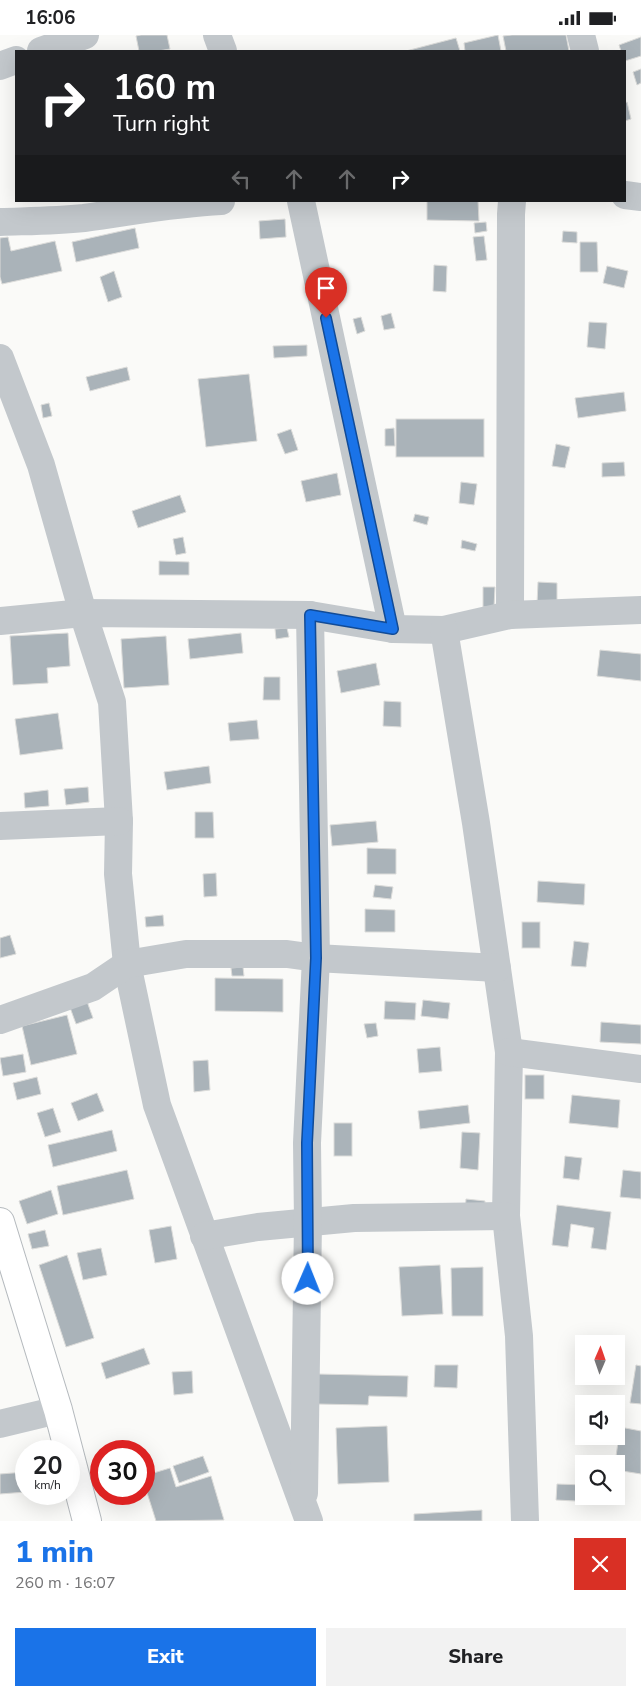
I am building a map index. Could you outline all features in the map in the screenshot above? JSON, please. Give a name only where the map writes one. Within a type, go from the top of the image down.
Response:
[{"type":"main road","points":[[0,1222],[58,1410],[87,1521]]},
{"type":"street","points":[[44,50],[85,35]]},
{"type":"street","points":[[217,35],[223,50]]},
{"type":"street","points":[[582,35],[585,50]]},
{"type":"street","points":[[0,65],[15,60]]},
{"type":"street","points":[[626,195],[641,197]]},
{"type":"street","points":[[0,222],[83,218],[201,202]]},
{"type":"street","points":[[301,202],[393,629]]},
{"type":"street","points":[[510,615],[509,486],[512,202]]},
{"type":"street","points":[[0,358],[41,465],[83,613],[112,702],[120,821],[118,874],[127,963],[157,1105],[307,1515]]},
{"type":"street","points":[[0,621],[83,613],[310,615],[393,629],[444,630],[510,615],[641,610]]},
{"type":"street","points":[[307,1515],[307,1143],[316,958],[310,615]]},
{"type":"street","points":[[444,630],[474,814],[509,1052],[506,1216],[519,1336],[525,1521]]},
{"type":"street","points":[[0,826],[120,821]]},
{"type":"street","points":[[0,1020],[93,987],[127,963],[186,954],[287,954],[316,958],[497,968]]},
{"type":"street","points":[[509,1052],[641,1069]]},
{"type":"street","points":[[204,1236],[258,1227],[354,1218],[506,1216]]},
{"type":"street","points":[[0,1424],[58,1410]]},
{"type":"building","points":[[167,35],[170,49],[139,50],[136,36]]},
{"type":"building","points":[[498,35],[501,50],[465,50],[464,43]]},
{"type":"building","points":[[566,35],[569,50],[506,50],[503,36]]},
{"type":"building","points":[[641,37],[641,56],[626,61],[626,50],[621,50],[619,45]]},
{"type":"building","points":[[456,38],[460,50],[410,50]]},
{"type":"building","points":[[641,69],[641,83],[637,85],[633,72]]},
{"type":"building","points":[[626,102],[631,119],[626,121]]},
{"type":"building","points":[[427,202],[478,202],[479,221],[427,220]]},
{"type":"building","points":[[285,219],[286,237],[260,239],[259,221]]},
{"type":"building","points":[[486,222],[487,231],[475,233],[474,223]]},
{"type":"building","points":[[135,228],[139,248],[76,262],[72,242]]},
{"type":"building","points":[[563,231],[577,232],[577,243],[562,242]]},
{"type":"building","points":[[484,236],[487,260],[476,261],[473,237]]},
{"type":"building","points":[[8,237],[11,251],[55,241],[62,271],[2,284],[0,277],[0,238]]},
{"type":"building","points":[[580,242],[597,242],[598,272],[580,272]]},
{"type":"building","points":[[434,265],[447,266],[446,292],[433,291]]},
{"type":"building","points":[[607,266],[628,271],[624,288],[603,283]]},
{"type":"building","points":[[114,271],[122,297],[108,302],[100,277]]},
{"type":"building","points":[[391,313],[395,328],[384,330],[381,316]]},
{"type":"building","points":[[361,317],[365,331],[357,334],[353,319]]},
{"type":"building","points":[[589,322],[607,323],[605,349],[587,347]]},
{"type":"building","points":[[307,345],[307,356],[274,358],[273,346]]},
{"type":"building","points":[[127,367],[130,380],[90,391],[86,377]]},
{"type":"building","points":[[249,374],[257,441],[206,447],[198,379]]},
{"type":"building","points":[[624,392],[626,411],[578,418],[575,398]]},
{"type":"building","points":[[49,403],[52,416],[43,418],[41,405]]},
{"type":"building","points":[[396,419],[484,419],[484,457],[396,457]]},
{"type":"building","points":[[394,428],[395,446],[385,446],[385,429]]},
{"type":"building","points":[[291,429],[298,450],[285,454],[277,434]]},
{"type":"building","points":[[556,444],[570,447],[565,468],[552,466]]},
{"type":"building","points":[[624,462],[625,476],[602,477],[602,463]]},
{"type":"building","points":[[337,473],[341,495],[306,502],[301,481]]},
{"type":"building","points":[[461,482],[477,484],[474,505],[459,503]]},
{"type":"building","points":[[180,495],[186,512],[138,528],[132,511]]},
{"type":"building","points":[[415,514],[429,517],[427,525],[413,521]]},
{"type":"building","points":[[183,537],[186,553],[176,555],[173,539]]},
{"type":"building","points":[[462,540],[477,544],[475,551],[461,548]]},
{"type":"building","points":[[159,561],[189,562],[189,575],[159,575]]},
{"type":"building","points":[[538,582],[557,583],[557,605],[537,604]]},
{"type":"building","points":[[483,587],[495,587],[494,607],[483,607]]},
{"type":"building","points":[[287,628],[289,637],[276,639],[275,629]]},
{"type":"building","points":[[68,633],[70,666],[47,668],[48,683],[13,685],[10,636]]},
{"type":"building","points":[[241,633],[243,653],[190,659],[188,639]]},
{"type":"building","points":[[166,636],[169,685],[124,688],[121,639]]},
{"type":"building","points":[[600,650],[641,654],[641,681],[597,676]]},
{"type":"building","points":[[376,663],[380,685],[341,693],[337,671]]},
{"type":"building","points":[[264,677],[280,677],[280,700],[263,700]]},
{"type":"building","points":[[384,701],[401,702],[401,727],[383,726]]},
{"type":"building","points":[[58,713],[63,749],[20,755],[15,719]]},
{"type":"building","points":[[257,720],[259,739],[230,741],[228,723]]},
{"type":"building","points":[[209,766],[211,783],[167,790],[164,772]]},
{"type":"building","points":[[88,787],[89,802],[66,805],[64,789]]},
{"type":"building","points":[[48,790],[49,806],[25,808],[24,793]]},
{"type":"building","points":[[195,812],[213,812],[214,838],[195,838]]},
{"type":"building","points":[[376,821],[378,842],[332,846],[330,825]]},
{"type":"building","points":[[367,848],[396,849],[396,874],[367,874]]},
{"type":"building","points":[[216,873],[217,896],[204,897],[203,874]]},
{"type":"building","points":[[538,881],[585,884],[584,905],[537,902]]},
{"type":"building","points":[[375,885],[393,887],[391,899],[373,897]]},
{"type":"building","points":[[365,909],[395,910],[395,932],[365,932]]},
{"type":"building","points":[[163,915],[164,926],[146,927],[145,917]]},
{"type":"building","points":[[522,922],[540,922],[540,948],[522,948]]},
{"type":"building","points":[[10,935],[16,954],[0,958],[0,938]]},
{"type":"building","points":[[574,941],[589,943],[586,967],[571,966]]},
{"type":"building","points":[[243,967],[244,976],[232,976],[231,968]]},
{"type":"building","points":[[215,978],[283,979],[283,1012],[215,1011]]},
{"type":"building","points":[[85,996],[93,1018],[76,1024],[68,1002]]},
{"type":"building","points":[[423,1000],[450,1003],[448,1019],[421,1016]]},
{"type":"building","points":[[385,1001],[416,1003],[415,1020],[384,1019]]},
{"type":"building","points":[[67,1015],[77,1054],[31,1065],[22,1026]]},
{"type":"building","points":[[601,1022],[641,1025],[641,1044],[600,1042]]},
{"type":"building","points":[[376,1023],[378,1036],[367,1038],[364,1024]]},
{"type":"building","points":[[440,1047],[442,1071],[419,1073],[417,1049]]},
{"type":"building","points":[[23,1054],[26,1072],[3,1076],[0,1058]]},
{"type":"building","points":[[208,1060],[210,1090],[194,1092],[193,1061]]},
{"type":"building","points":[[525,1075],[544,1075],[544,1099],[525,1099]]},
{"type":"building","points":[[37,1077],[41,1094],[17,1100],[13,1083]]},
{"type":"building","points":[[97,1093],[104,1111],[78,1121],[71,1103]]},
{"type":"building","points":[[572,1095],[620,1100],[618,1128],[569,1123]]},
{"type":"building","points":[[468,1105],[470,1123],[420,1129],[418,1111]]},
{"type":"building","points":[[53,1108],[61,1132],[45,1137],[37,1113]]},
{"type":"building","points":[[334,1123],[352,1123],[352,1156],[334,1156]]},
{"type":"building","points":[[112,1130],[117,1151],[53,1167],[48,1145]]},
{"type":"building","points":[[462,1132],[480,1133],[478,1170],[460,1168]]},
{"type":"building","points":[[565,1156],[582,1158],[579,1180],[563,1178]]},
{"type":"building","points":[[127,1170],[134,1199],[63,1215],[57,1186]]},
{"type":"building","points":[[623,1170],[641,1172],[641,1199],[620,1197]]},
{"type":"building","points":[[51,1190],[58,1214],[27,1224],[19,1201]]},
{"type":"building","points":[[466,1199],[485,1201],[484,1214],[465,1212]]},
{"type":"building","points":[[557,1205],[611,1212],[606,1250],[591,1248],[594,1228],[571,1224],[568,1247],[552,1245]]},
{"type":"building","points":[[171,1226],[177,1259],[155,1263],[149,1230]]},
{"type":"building","points":[[45,1230],[49,1246],[32,1249],[28,1234]]},
{"type":"building","points":[[101,1248],[107,1275],[83,1280],[77,1253]]},
{"type":"building","points":[[67,1255],[94,1338],[66,1347],[39,1265]]},
{"type":"building","points":[[440,1265],[443,1314],[402,1316],[399,1267]]},
{"type":"building","points":[[483,1267],[483,1316],[452,1316],[451,1268]]},
{"type":"building","points":[[144,1348],[150,1364],[106,1379],[101,1363]]},
{"type":"building","points":[[435,1365],[458,1365],[457,1388],[434,1387]]},
{"type":"building","points":[[636,1365],[641,1366],[641,1404],[630,1403]]},
{"type":"building","points":[[192,1371],[193,1393],[174,1395],[172,1372]]},
{"type":"building","points":[[317,1374],[408,1376],[407,1397],[369,1396],[368,1405],[317,1404]]},
{"type":"building","points":[[387,1426],[389,1482],[338,1484],[336,1428]]},
{"type":"building","points":[[625,1428],[641,1431],[641,1474],[625,1471],[625,1455],[616,1455],[618,1445],[625,1445]]},
{"type":"building","points":[[203,1456],[209,1472],[179,1483],[173,1466]]},
{"type":"building","points":[[170,1468],[176,1487],[211,1476],[224,1520],[156,1521],[151,1505],[155,1505],[155,1473]]},
{"type":"building","points":[[15,1473],[15,1493],[0,1494],[0,1474]]},
{"type":"building","points":[[557,1484],[575,1485],[575,1501],[556,1500]]},
{"type":"building","points":[[482,1510],[482,1521],[414,1521],[414,1514]]},
{"type":"route","points":[[308,1279],[307,1143],[316,958],[310,615],[393,629],[326,318]]}]
